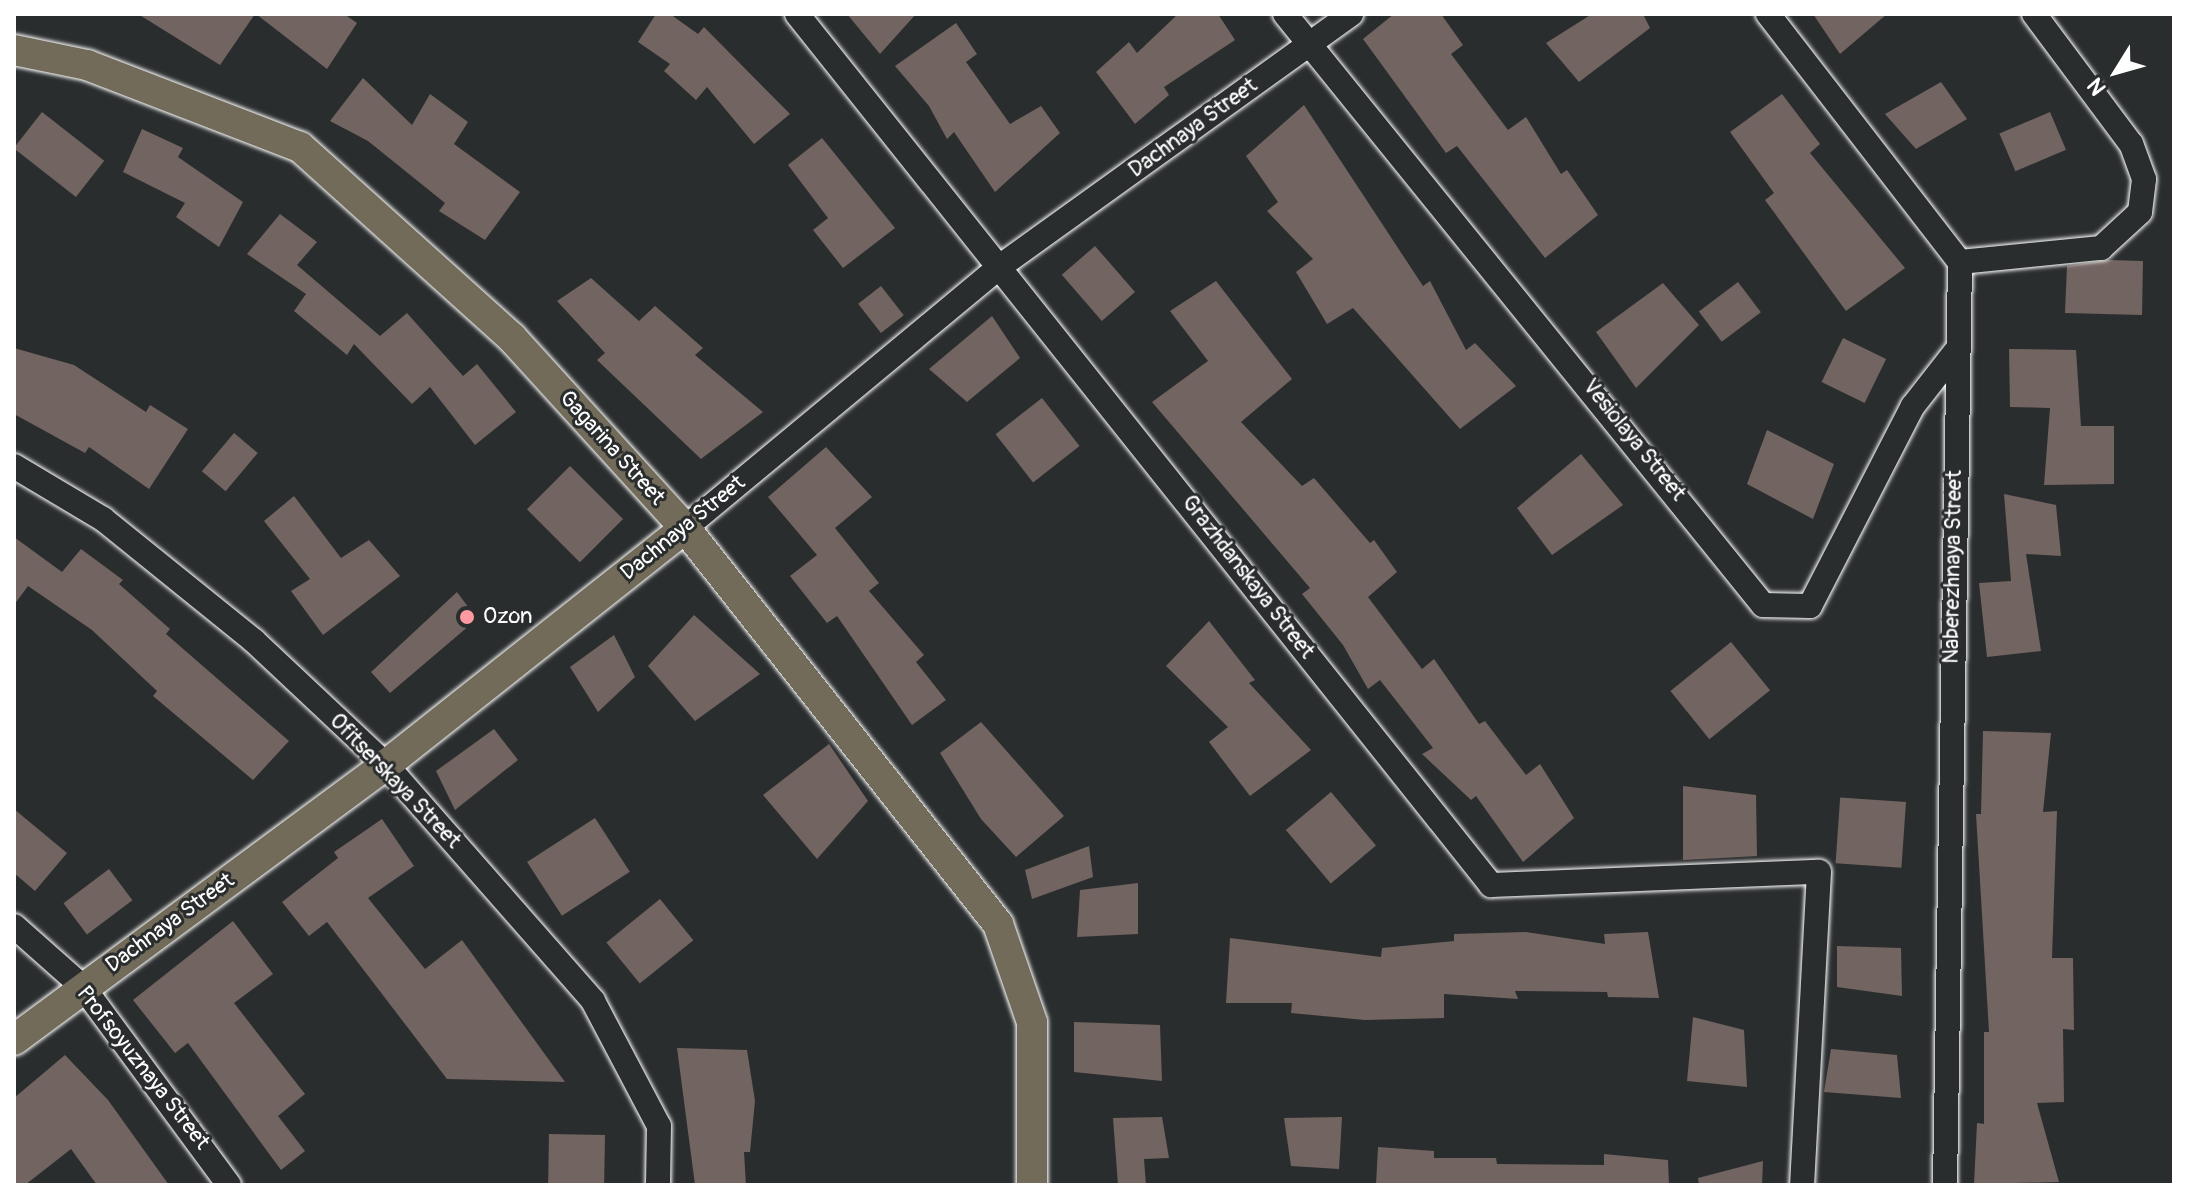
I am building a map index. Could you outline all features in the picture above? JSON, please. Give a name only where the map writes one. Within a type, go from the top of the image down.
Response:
[{"type":"main road","name":"Gagarina Street","points":[[14,50],[87,65],[300,147],[512,338],[685,528],[998,924],[1032,1022],[1032,1185]]},
{"type":"main road","name":"Dachnaya Street","points":[[14,1040],[386,765],[685,528]]},
{"type":"street","name":"Grazhdanskaya Street","points":[[797,14],[1002,265],[1491,885],[1819,872],[1802,1185]]},
{"type":"street","name":"Vesiolaya Street","points":[[1285,14],[1763,605],[1810,606],[1913,406],[1956,351]]},
{"type":"street","name":"Dachnaya Street","points":[[685,528],[1002,265],[1351,14]]},
{"type":"street","points":[[1768,14],[1960,262],[2101,248],[2140,212],[2144,179],[2131,144],[2034,14]]},
{"type":"street","name":"Naberezhnaya Street","points":[[1945,1185],[1956,351],[1960,262]]},
{"type":"street","name":"Ofitserskaya Street","points":[[14,466],[115,528],[254,641],[386,765],[593,1001],[659,1126],[658,1185]]},
{"type":"street","name":"Profsoyuznaya Street","points":[[14,926],[83,987],[229,1185]]},
{"type":"building","points":[[138,14],[255,14],[220,65]]},
{"type":"building","points":[[256,14],[344,14],[357,23],[327,69]]},
{"type":"building","points":[[656,14],[670,14],[698,34],[704,27],[790,114],[754,144],[707,87],[696,100],[664,71],[670,64],[638,42]]},
{"type":"building","points":[[847,14],[916,14],[880,54]]},
{"type":"building","points":[[1178,14],[1218,14],[1235,40],[1164,87],[1169,95],[1135,124],[1096,72],[1129,42],[1137,53]]},
{"type":"building","points":[[1394,14],[1441,14],[1463,45],[1451,54],[1508,130],[1526,117],[1561,174],[1567,170],[1598,215],[1545,258],[1457,146],[1446,153],[1363,39]]},
{"type":"building","points":[[1592,14],[1643,14],[1650,28],[1579,82],[1546,43]]},
{"type":"building","points":[[1813,14],[1887,14],[1840,54]]},
{"type":"building","points":[[956,23],[977,54],[966,62],[1010,124],[1041,106],[1060,133],[995,192],[954,132],[947,139],[929,106],[895,66]]},
{"type":"building","points":[[363,78],[412,125],[430,94],[468,122],[454,144],[520,192],[485,240],[439,211],[445,203],[368,141],[330,121]]},
{"type":"building","points":[[1941,82],[1967,119],[1916,149],[1885,114]]},
{"type":"building","points":[[1782,94],[1820,144],[1810,153],[1905,268],[1846,311],[1765,200],[1774,193],[1730,132]]},
{"type":"building","points":[[1304,105],[1423,286],[1430,281],[1466,350],[1475,343],[1516,386],[1460,429],[1353,308],[1327,324],[1296,272],[1313,259],[1267,211],[1278,202],[1246,156]]},
{"type":"building","points":[[42,112],[104,161],[76,197],[14,148]]},
{"type":"building","points":[[2050,112],[2066,150],[2015,171],[1999,133]]},
{"type":"building","points":[[142,129],[183,148],[178,157],[243,202],[219,247],[176,217],[185,203],[123,172]]},
{"type":"building","points":[[822,138],[895,228],[843,268],[813,230],[828,218],[788,165]]},
{"type":"building","points":[[280,214],[317,242],[297,265],[380,336],[407,313],[463,376],[477,364],[516,412],[475,445],[430,387],[412,404],[354,344],[347,355],[294,311],[306,294],[247,254]]},
{"type":"building","points":[[1095,246],[1135,292],[1102,321],[1062,275]]},
{"type":"building","points":[[2109,260],[2143,261],[2142,315],[2065,313],[2067,266]]},
{"type":"building","points":[[591,278],[639,321],[655,306],[703,348],[695,355],[763,412],[701,459],[597,360],[605,353],[557,301]]},
{"type":"building","points":[[1216,281],[1292,379],[1241,422],[1302,486],[1314,478],[1370,543],[1374,540],[1397,572],[1368,597],[1422,669],[1434,659],[1479,724],[1485,721],[1526,775],[1540,764],[1574,818],[1523,862],[1476,796],[1471,800],[1422,754],[1433,748],[1380,680],[1368,689],[1343,645],[1302,594],[1310,588],[1152,402],[1208,361],[1170,311]]},
{"type":"building","points":[[1738,282],[1761,312],[1722,342],[1699,311]]},
{"type":"building","points":[[1663,283],[1699,325],[1636,388],[1596,332]]},
{"type":"building","points":[[881,286],[904,315],[881,333],[858,304]]},
{"type":"building","points":[[992,316],[1020,358],[967,402],[929,369]]},
{"type":"building","points":[[1843,338],[1886,359],[1865,403],[1822,382]]},
{"type":"building","points":[[14,348],[74,365],[146,412],[150,405],[188,429],[149,489],[89,447],[85,453],[14,414]]},
{"type":"building","points":[[2009,349],[2076,350],[2081,426],[2114,426],[2114,484],[2044,485],[2050,408],[2010,407]]},
{"type":"building","points":[[1042,398],[1080,446],[1033,482],[996,434]]},
{"type":"building","points":[[1767,430],[1834,464],[1813,519],[1747,484]]},
{"type":"building","points":[[234,433],[258,453],[226,491],[202,471]]},
{"type":"building","points":[[826,447],[872,497],[835,528],[879,583],[869,591],[924,655],[916,662],[946,700],[912,725],[837,616],[827,623],[790,576],[817,555],[768,497]]},
{"type":"building","points":[[1581,454],[1623,505],[1552,555],[1517,508]]},
{"type":"building","points":[[570,466],[623,519],[580,562],[527,509]]},
{"type":"building","points":[[2004,494],[2056,505],[2061,556],[2026,554],[2041,651],[1987,657],[1979,583],[2011,581]]},
{"type":"building","points":[[294,496],[341,558],[369,540],[400,576],[323,635],[291,591],[310,579],[264,521]]},
{"type":"building","points":[[14,537],[62,572],[81,549],[123,580],[119,584],[170,629],[166,634],[289,741],[253,780],[153,696],[157,691],[92,630],[28,586],[14,605]]},
{"type":"building","points":[[457,592],[477,619],[390,693],[371,672]]},
{"type":"building","points":[[694,615],[760,674],[695,721],[648,666]]},
{"type":"building","points":[[1209,621],[1255,680],[1249,683],[1311,750],[1250,796],[1209,742],[1228,727],[1166,666]]},
{"type":"building","points":[[614,635],[635,677],[598,712],[570,667]]},
{"type":"building","points":[[1731,642],[1770,690],[1709,739],[1670,691]]},
{"type":"building","points":[[981,722],[1064,816],[1016,857],[981,819],[940,753]]},
{"type":"building","points":[[494,729],[518,760],[455,810],[436,771]]},
{"type":"building","points":[[1983,731],[2051,733],[2043,812],[2057,811],[2052,958],[2073,958],[2074,1030],[2063,1029],[2064,1102],[2037,1103],[2059,1182],[1974,1184],[1977,1123],[1984,1124],[1984,1032],[1989,1032],[1976,814],[1981,814]]},
{"type":"building","points":[[829,744],[868,801],[817,859],[763,795]]},
{"type":"building","points":[[1683,786],[1756,795],[1757,856],[1683,860]]},
{"type":"building","points":[[1331,792],[1376,846],[1331,884],[1286,830]]},
{"type":"building","points":[[1840,797],[1906,802],[1901,868],[1836,863]]},
{"type":"building","points":[[14,809],[67,853],[35,891],[14,873]]},
{"type":"building","points":[[595,818],[630,872],[562,916],[527,862]]},
{"type":"building","points":[[382,819],[414,866],[368,898],[425,969],[462,940],[565,1082],[447,1079],[327,922],[309,936],[282,902],[338,858],[334,852]]},
{"type":"building","points":[[1089,846],[1093,877],[1032,899],[1025,870]]},
{"type":"building","points":[[109,869],[132,900],[87,934],[63,903]]},
{"type":"building","points":[[1138,883],[1138,934],[1077,937],[1080,890]]},
{"type":"building","points":[[660,899],[693,940],[640,984],[606,942]]},
{"type":"building","points":[[233,921],[273,974],[234,1003],[305,1094],[278,1116],[305,1151],[281,1170],[188,1043],[175,1053],[133,1000]]},
{"type":"building","points":[[1526,932],[1605,944],[1604,934],[1648,932],[1659,998],[1608,997],[1607,992],[1515,991],[1518,999],[1444,994],[1444,1018],[1365,1020],[1291,1013],[1292,1003],[1226,1003],[1230,938],[1381,957],[1382,948],[1454,941],[1454,934]]},
{"type":"building","points":[[1837,946],[1901,948],[1902,996],[1837,987]]},
{"type":"building","points":[[1693,1017],[1744,1030],[1747,1087],[1687,1081]]},
{"type":"building","points":[[1074,1022],[1160,1025],[1162,1081],[1074,1072]]},
{"type":"building","points":[[677,1048],[747,1050],[755,1101],[750,1152],[744,1152],[746,1185],[695,1185]]},
{"type":"building","points":[[1831,1049],[1897,1055],[1901,1098],[1824,1092]]},
{"type":"building","points":[[65,1055],[108,1100],[169,1185],[97,1185],[71,1149],[25,1185],[14,1185],[14,1098]]},
{"type":"building","points":[[1162,1117],[1169,1158],[1144,1159],[1146,1185],[1118,1185],[1113,1118]]},
{"type":"building","points":[[1342,1117],[1339,1169],[1291,1166],[1284,1118]]},
{"type":"building","points":[[549,1134],[605,1135],[604,1185],[548,1185]]},
{"type":"building","points":[[1378,1147],[1434,1151],[1434,1158],[1496,1158],[1497,1164],[1604,1165],[1604,1154],[1668,1160],[1669,1185],[1376,1185]]},
{"type":"building","points":[[1763,1161],[1762,1185],[1699,1185],[1698,1178]]},
{"type":"place","name":"Ozon","points":[[467,617]]}]
